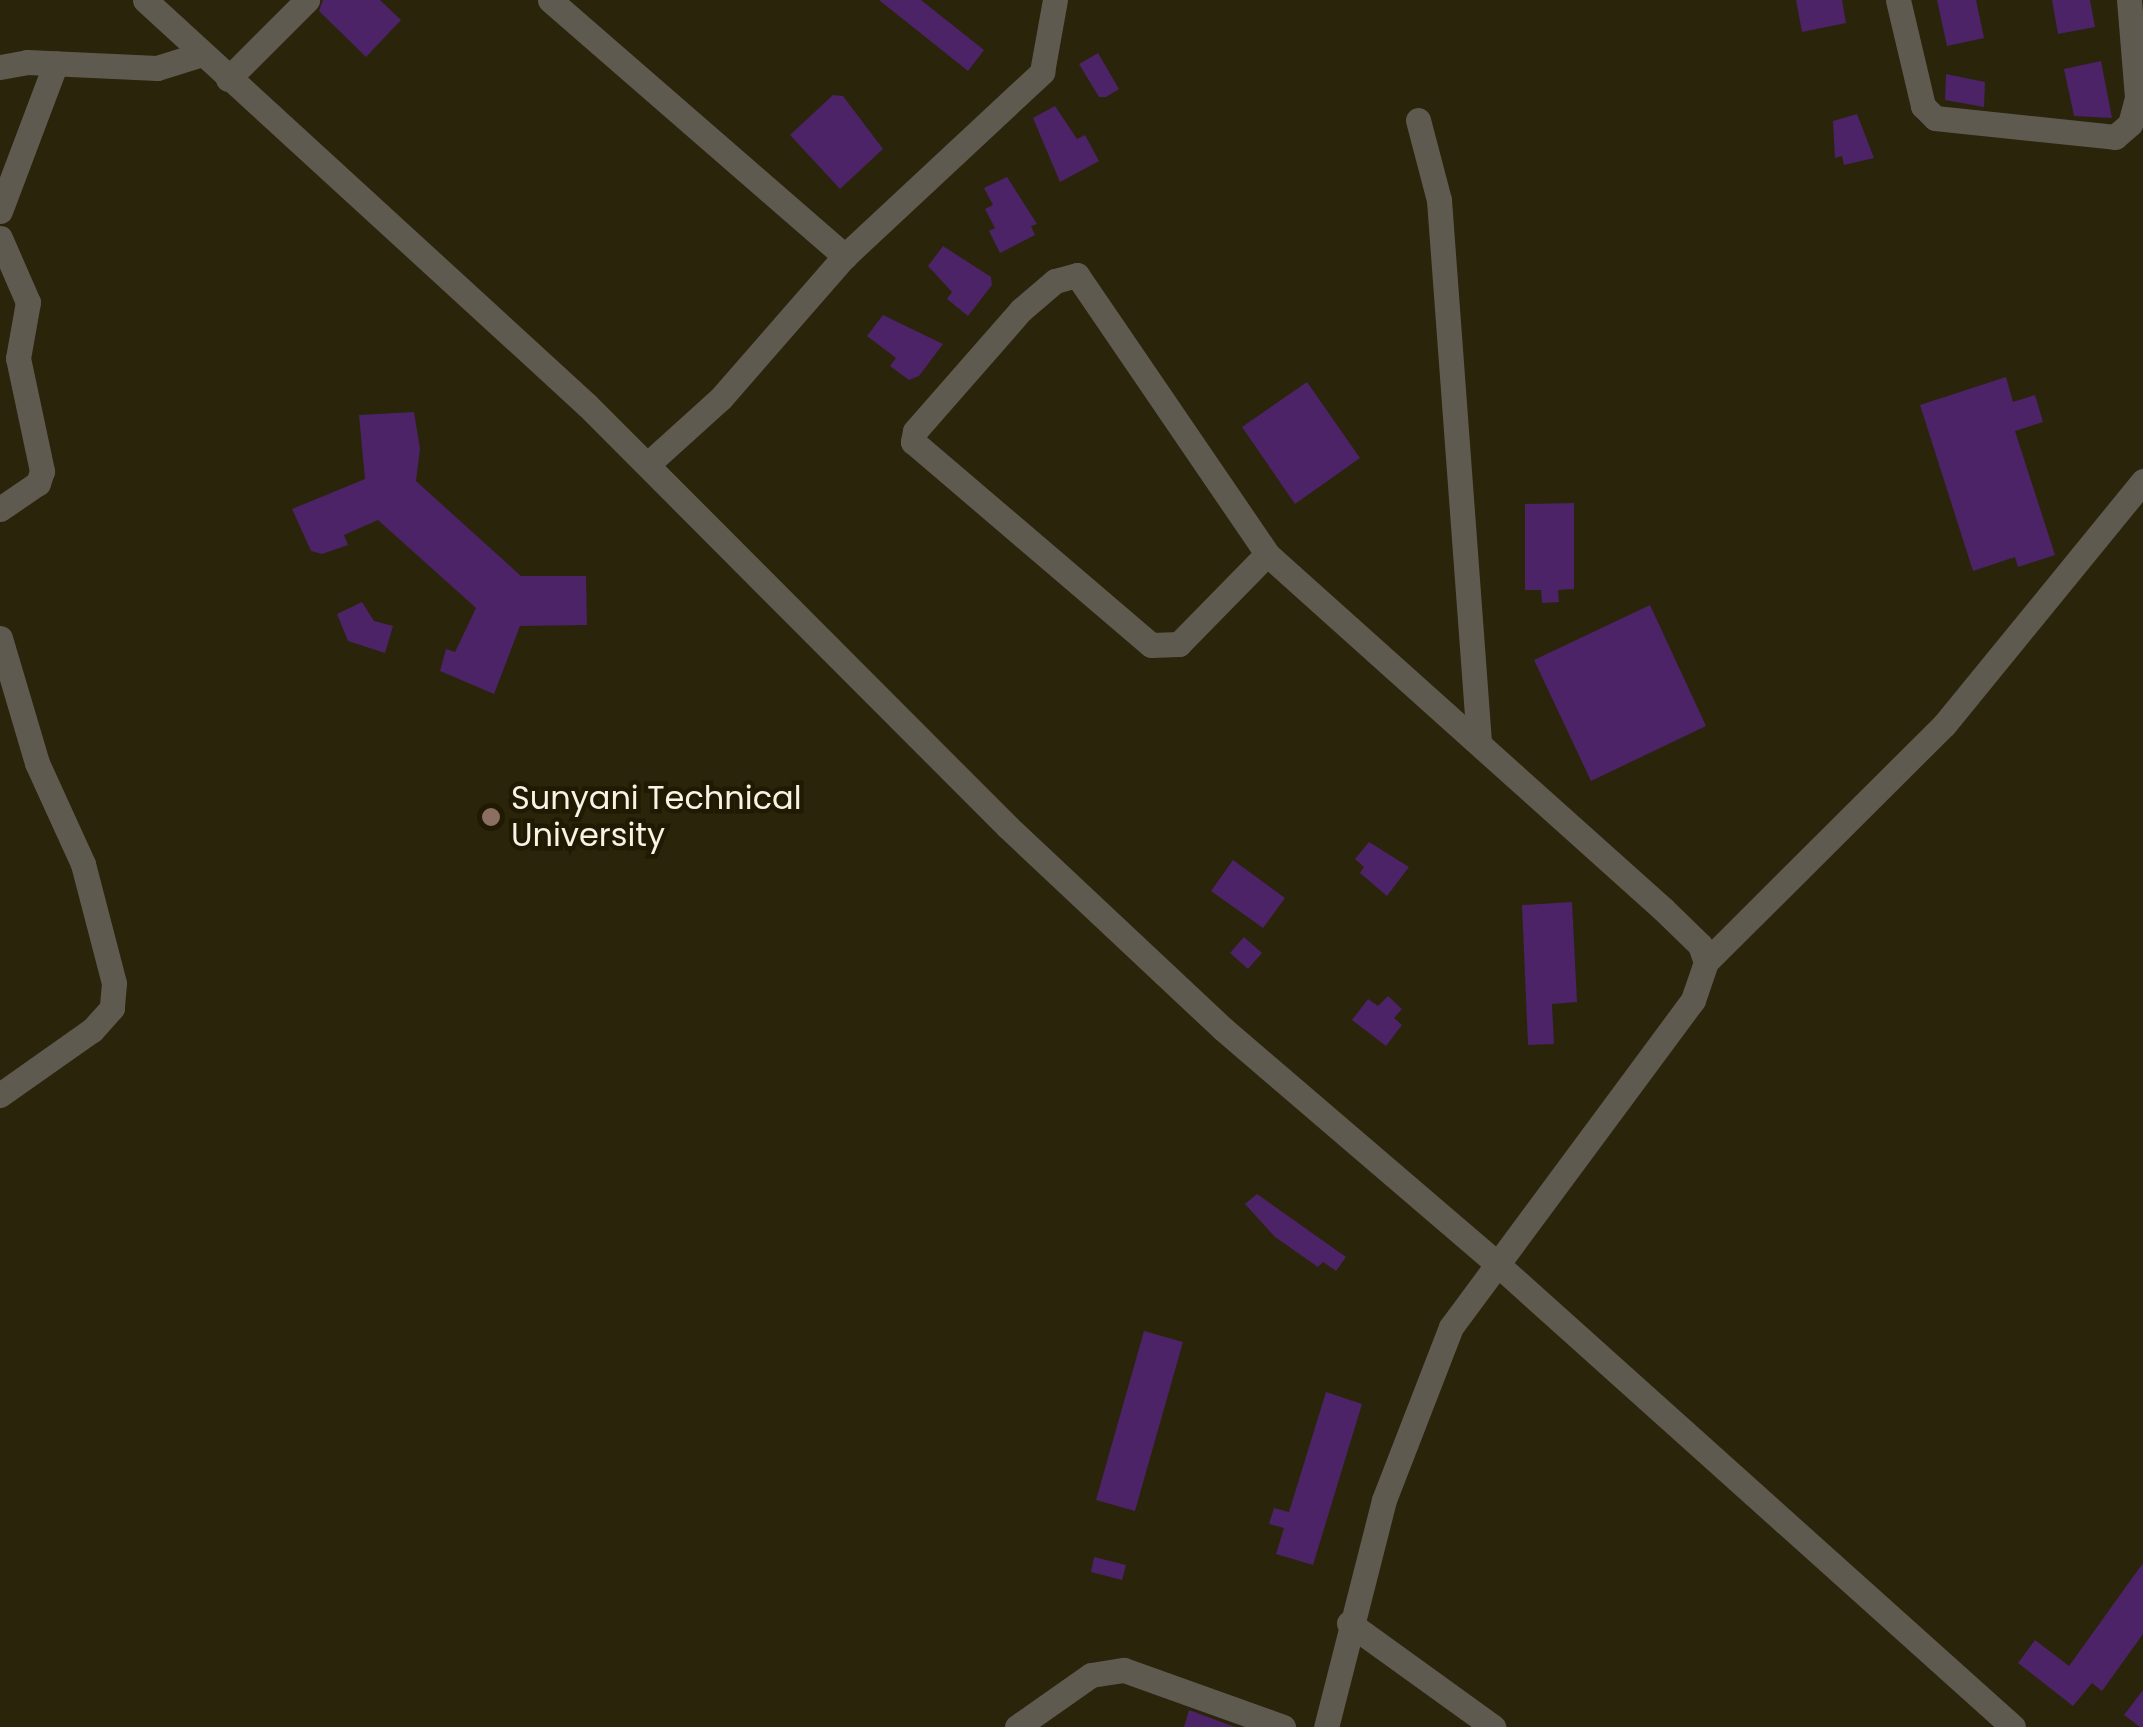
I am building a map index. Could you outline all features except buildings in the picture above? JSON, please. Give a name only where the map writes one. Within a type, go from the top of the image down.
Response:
[{"type":"street","points":[[145,0],[648,464],[1008,826],[1222,1028],[1495,1262],[2012,1727]]},
{"type":"street","points":[[228,79],[308,0]]},
{"type":"street","points":[[550,0],[846,256]]},
{"type":"street","points":[[1898,0],[1923,106],[1934,118],[2115,137],[2130,124],[2138,97],[2129,0]]},
{"type":"street","points":[[648,464],[721,398],[846,256],[1042,72],[1049,55],[1046,5]]},
{"type":"street","points":[[0,67],[56,63],[157,68],[202,54]]},
{"type":"street","points":[[0,211],[56,63]]},
{"type":"street","points":[[1418,120],[1439,200],[1479,742]]},
{"type":"street","points":[[0,238],[28,302],[18,358],[42,471],[38,483],[0,508]]},
{"type":"street","points":[[1267,554],[1179,644],[1151,645],[913,442],[915,431],[1021,310],[1055,281],[1077,275],[1267,554],[1675,921],[1706,962]]},
{"type":"street","points":[[1326,1727],[1349,1622],[1416,1406],[1451,1327],[1495,1262],[1693,1000],[1706,962],[1944,725],[2143,481]]},
{"type":"street","points":[[0,638],[37,763],[83,864],[114,983],[112,1008],[92,1030],[0,1095]]},
{"type":"street","points":[[1349,1622],[1493,1727]]},
{"type":"street","points":[[1016,1727],[1091,1675],[1124,1670],[1283,1727]]},
{"type":"place","name":"Sunyani Technical University","points":[[491,817]]}]
